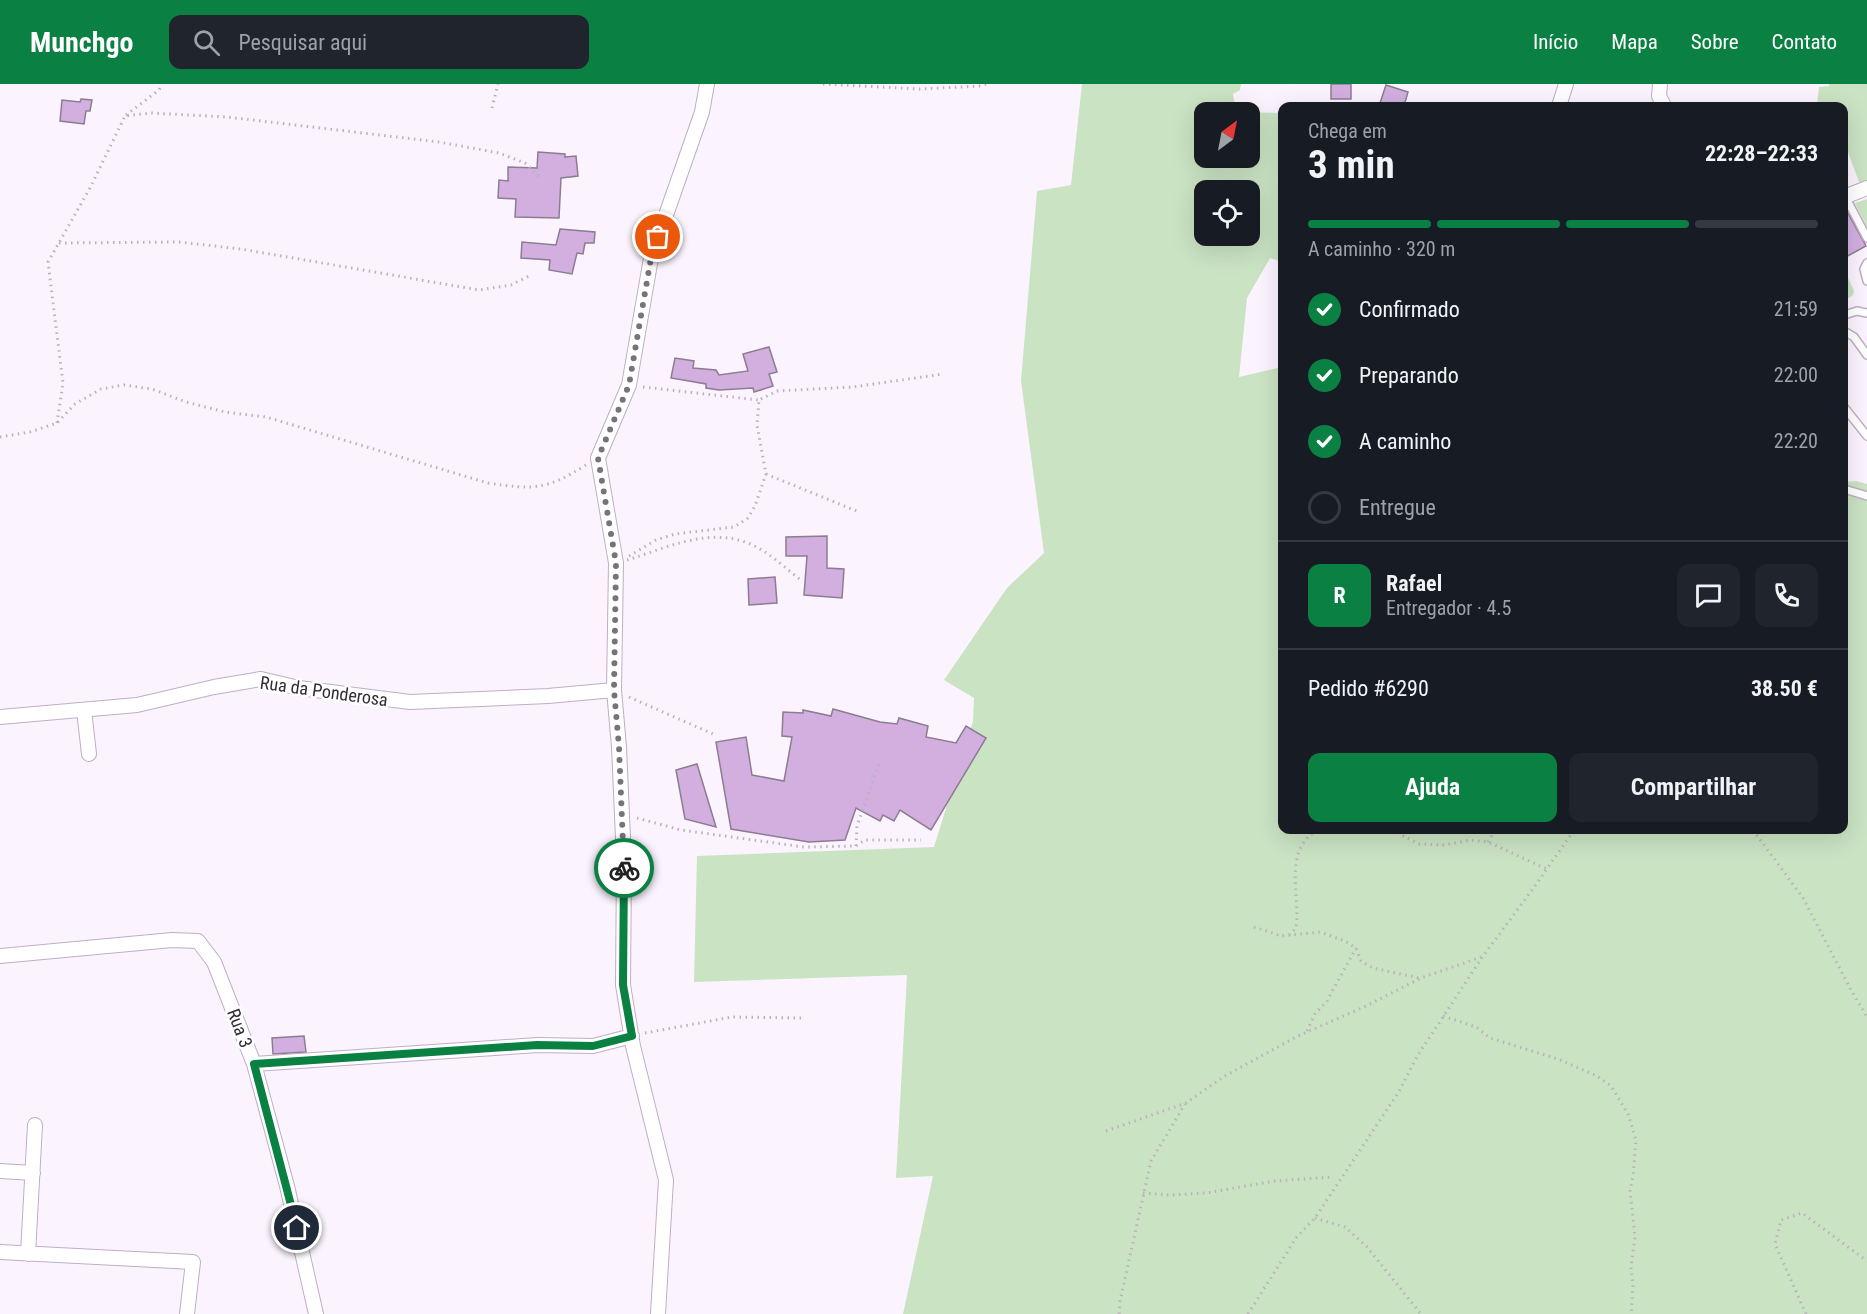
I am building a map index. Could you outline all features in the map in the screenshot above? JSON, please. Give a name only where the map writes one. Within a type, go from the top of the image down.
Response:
[{"type":"street","points":[[658,1314],[666,1180],[632,1036],[623,985],[624,861],[614,690],[616,563],[598,458],[629,385],[651,258],[702,112],[707,84]]},
{"type":"street","points":[[1560,102],[1566,84]]},
{"type":"street","points":[[1660,84],[1659,96],[1662,102]]},
{"type":"street","points":[[1848,195],[1867,188]]},
{"type":"street","name":"Rua da Ponderosa","points":[[0,717],[137,705],[214,687],[261,680],[299,688],[410,702],[548,696],[614,690]]},
{"type":"street","points":[[84,710],[90,754]]},
{"type":"street","name":"Rua 3","points":[[0,956],[172,940],[198,941],[214,962],[254,1064],[287,1186],[316,1314]]},
{"type":"street","points":[[254,1064],[537,1045],[593,1046],[632,1036]]},
{"type":"street","points":[[28,1254],[35,1125]]},
{"type":"street","points":[[0,1171],[33,1173]]},
{"type":"street","points":[[0,1252],[193,1262],[187,1314]]},
{"type":"lane","points":[[1848,203],[1867,238]]},
{"type":"lane","points":[[1867,263],[1864,269],[1867,281]]},
{"type":"lane","points":[[1848,314],[1857,311],[1867,313]]},
{"type":"lane","points":[[1848,333],[1854,337],[1867,355]]},
{"type":"lane","points":[[1848,412],[1867,436]]},
{"type":"lane","points":[[1848,490],[1867,496]]},
{"type":"path","points":[[57,423],[63,383],[48,262],[90,188],[125,116],[159,90],[162,84]]},
{"type":"path","points":[[492,108],[498,84]]},
{"type":"path","points":[[823,84],[919,89],[986,84]]},
{"type":"path","points":[[125,116],[151,113],[227,117],[439,142],[499,153],[525,163],[539,177]]},
{"type":"path","points":[[59,243],[179,242],[241,249],[479,290],[511,285],[529,276]]},
{"type":"path","points":[[629,385],[759,400],[777,391],[852,387],[943,374]]},
{"type":"path","points":[[0,437],[30,432],[57,423],[75,404],[101,389],[124,385],[152,388],[186,402],[225,412],[266,417],[488,483],[523,488],[551,485],[598,458]]},
{"type":"path","points":[[616,563],[656,540],[675,534],[734,527],[748,518],[755,506],[765,474],[757,425],[759,400]]},
{"type":"path","points":[[765,474],[859,512]]},
{"type":"path","points":[[616,563],[660,548],[703,538],[731,538],[759,549],[802,581]]},
{"type":"path","points":[[614,690],[713,734]]},
{"type":"path","points":[[856,846],[857,826],[880,761]]},
{"type":"path","points":[[622,814],[681,830],[804,847],[856,846],[865,840],[921,840]]},
{"type":"path","points":[[1287,936],[1296,928],[1299,912],[1295,863],[1303,845],[1311,834]]},
{"type":"path","points":[[1400,834],[1419,844],[1445,845],[1470,840],[1488,842],[1547,869]]},
{"type":"path","points":[[1488,842],[1493,834]]},
{"type":"path","points":[[1248,1314],[1296,1238],[1316,1218],[1398,1093],[1418,1055],[1483,956],[1571,834]]},
{"type":"path","points":[[1756,834],[1803,898],[1867,1017]]},
{"type":"path","points":[[1254,927],[1266,933],[1287,936],[1320,932],[1345,941],[1356,948],[1361,961],[1373,968],[1421,978]]},
{"type":"path","points":[[1306,1032],[1315,1014],[1327,1001],[1356,948]]},
{"type":"path","points":[[1106,1131],[1186,1103],[1223,1077],[1306,1032],[1364,1007],[1421,978],[1483,956]]},
{"type":"path","points":[[1443,1016],[1476,1027],[1490,1038],[1558,1059],[1597,1076],[1611,1086],[1628,1114],[1636,1140],[1630,1190],[1635,1237],[1631,1267],[1633,1286],[1631,1314]]},
{"type":"path","points":[[632,1036],[732,1017],[802,1018]]},
{"type":"path","points":[[1119,1314],[1151,1161],[1186,1103]]},
{"type":"path","points":[[1143,1193],[1171,1195],[1206,1193],[1275,1181],[1333,1177]]},
{"type":"path","points":[[1806,1314],[1775,1244],[1781,1220],[1802,1213],[1867,1261]]},
{"type":"path","points":[[1316,1218],[1345,1227],[1367,1247],[1421,1314]]},
{"type":"green space","points":[[1082,84],[1241,84],[1240,90],[1233,94],[1234,102],[1194,102],[1194,168],[1260,168],[1260,112],[1278,113],[1278,261],[1270,258],[1247,298],[1239,377],[1278,368],[1278,834],[1848,834],[1848,482],[1867,484],[1867,1314],[903,1314],[933,1176],[896,1178],[907,975],[694,982],[697,856],[934,847],[973,721],[974,698],[944,680],[1007,588],[1044,553],[1021,381],[1037,191],[1071,185]]},
{"type":"green space","points":[[1829,84],[1867,84],[1867,183],[1860,185],[1848,152],[1848,102],[1817,102],[1819,87],[1829,86]]},
{"type":"green space","points":[[1867,199],[1867,227],[1855,203]]},
{"type":"green space","points":[[1848,278],[1854,291],[1848,298]]},
{"type":"building","points":[[1331,84],[1351,84],[1351,99],[1331,99]]},
{"type":"building","points":[[1386,85],[1408,92],[1405,102],[1380,102]]},
{"type":"building","points":[[81,99],[92,100],[90,111],[86,111],[84,124],[60,121],[62,100],[80,102]]},
{"type":"building","points":[[538,152],[565,154],[565,157],[576,156],[578,176],[561,178],[559,218],[515,217],[516,199],[498,198],[499,180],[508,181],[508,167],[537,168]]},
{"type":"building","points":[[1848,213],[1866,246],[1848,256]]},
{"type":"building","points":[[560,229],[595,232],[594,243],[585,243],[583,254],[577,253],[572,274],[549,270],[550,260],[521,258],[522,242],[556,245]]},
{"type":"building","points":[[769,347],[777,372],[769,374],[773,386],[754,392],[753,388],[719,390],[706,388],[706,384],[671,378],[675,358],[694,361],[693,368],[716,370],[719,375],[748,371],[743,354]]},
{"type":"building","points":[[827,536],[827,568],[844,569],[842,598],[804,595],[807,556],[786,556],[786,537]]},
{"type":"building","points":[[775,577],[777,603],[749,605],[748,579]]},
{"type":"building","points":[[833,709],[880,722],[897,724],[899,718],[928,726],[926,737],[956,743],[966,726],[986,738],[931,830],[900,810],[894,821],[883,815],[880,821],[856,808],[845,840],[809,842],[731,829],[716,742],[746,737],[752,775],[784,781],[792,737],[782,736],[783,712],[803,713],[803,710],[831,716]]},
{"type":"building","points":[[697,764],[716,827],[685,819],[676,770]]},
{"type":"building","points":[[304,1036],[306,1052],[273,1054],[272,1038]]},
{"type":"way so far","points":[[624,868],[614,690],[616,563],[598,458],[629,385],[651,258],[658,237]]},
{"type":"route","points":[[297,1228],[254,1064],[537,1045],[593,1046],[632,1036],[623,985],[624,868]]}]
